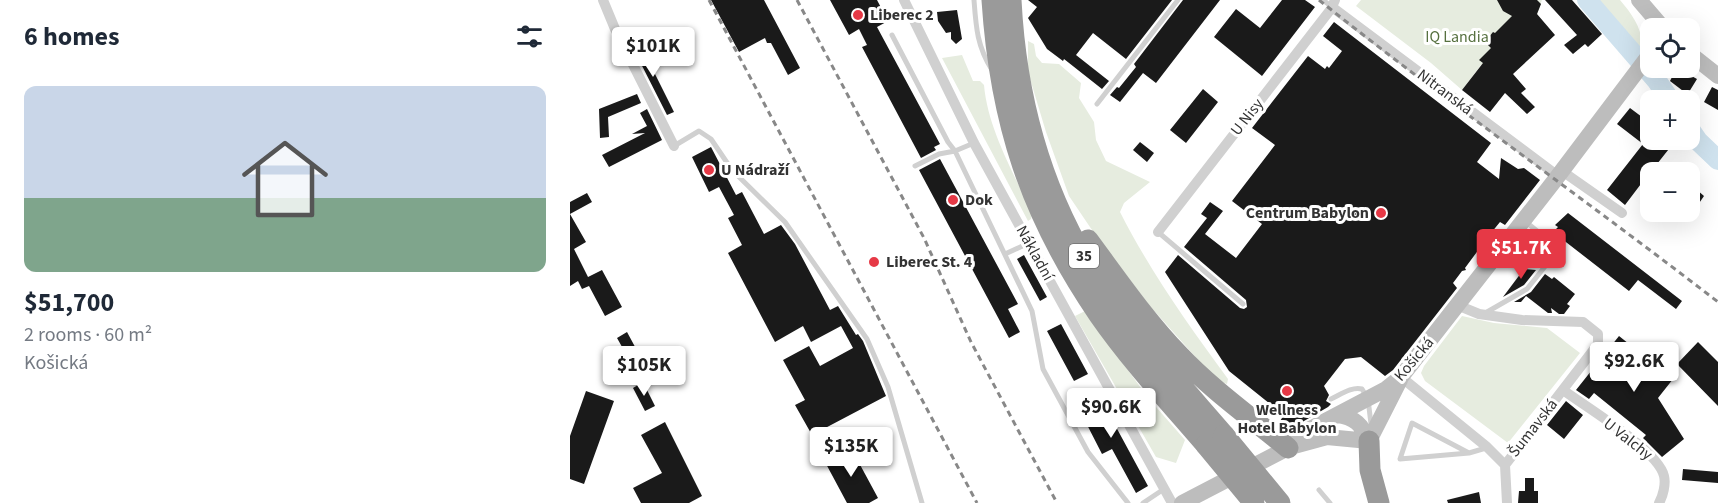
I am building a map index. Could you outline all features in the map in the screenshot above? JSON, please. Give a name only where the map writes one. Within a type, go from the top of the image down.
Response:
[{"type":"highway","name":"35","points":[[992,0],[1001,83],[1012,135],[1021,164],[1056,246],[1119,343],[1280,503]]},
{"type":"highway","name":"35","points":[[1011,0],[1017,66],[1033,138],[1055,200],[1095,276],[1215,440],[1254,503]]},
{"type":"highway","points":[[1033,138],[1070,212],[1087,239],[1156,329],[1200,376],[1288,448]]},
{"type":"highway","points":[[1369,441],[1370,470],[1379,503]]},
{"type":"street","points":[[603,0],[615,29],[674,146]]},
{"type":"street","name":"Nákladní","points":[[904,0],[974,142],[1172,503]]},
{"type":"street","points":[[1639,0],[1654,18]]},
{"type":"street","name":"Nitranská","points":[[1334,4],[1560,173]]},
{"type":"street","name":"U Nisy","points":[[1158,232],[1334,4]]},
{"type":"street","points":[[1700,62],[1718,76]]},
{"type":"street","name":"Košická","points":[[1182,503],[1288,448],[1334,407],[1368,399],[1401,377],[1640,68]]},
{"type":"street","points":[[1560,173],[1622,213]]},
{"type":"street","name":"Šumavská","points":[[1457,305],[1479,314],[1522,320],[1583,322],[1598,334],[1598,344],[1505,465],[1507,503]]},
{"type":"street","points":[[1369,441],[1401,377],[1487,447],[1505,465]]},
{"type":"street","name":"U Valchy","points":[[1563,390],[1645,450],[1658,463],[1665,478],[1659,503]]},
{"type":"street","points":[[1334,407],[1357,421],[1369,441]]},
{"type":"street","points":[[1288,448],[1327,437],[1369,441]]},
{"type":"lane","points":[[974,0],[977,33],[982,54],[1001,83]]},
{"type":"lane","points":[[1097,104],[1178,0]]},
{"type":"lane","points":[[1323,0],[1334,4]]},
{"type":"lane","points":[[892,35],[948,142],[955,151],[1032,310],[1043,369],[1088,452],[1128,503]]},
{"type":"lane","points":[[674,146],[699,131],[711,139],[732,170],[785,222],[867,339],[888,387],[922,503]]},
{"type":"lane","points":[[915,166],[939,154],[955,151],[974,142]]},
{"type":"lane","points":[[1479,314],[1491,311],[1527,289],[1559,249],[1524,220]]},
{"type":"lane","points":[[1158,232],[1243,304]]},
{"type":"lane","points":[[1005,254],[1029,243]]},
{"type":"lane","points":[[1368,399],[1371,420],[1369,441]]},
{"type":"lane","points":[[1469,453],[1412,423],[1401,459],[1469,453],[1487,447]]},
{"type":"lane","points":[[1143,503],[1164,488]]},
{"type":"lane","points":[[1319,490],[1330,503]]},
{"type":"green space","name":"IQ Landia","points":[[1361,0],[1542,0],[1537,15],[1497,78],[1481,65],[1462,90],[1431,63],[1356,6]]},
{"type":"green space","points":[[1591,0],[1620,0],[1632,15],[1640,31],[1640,46],[1635,51]]},
{"type":"green space","points":[[1028,41],[1034,44],[1036,56],[1042,63],[1059,64],[1081,83],[1079,98],[1094,122],[1096,140],[1106,161],[1150,182],[1124,203],[1120,212],[1144,256],[1171,298],[1228,379],[1227,384],[1216,380],[1149,305],[1069,196],[1028,72]]},
{"type":"green space","points":[[962,55],[973,81],[980,81],[984,85],[986,102],[996,135],[1032,213],[1028,221],[942,58]]},
{"type":"green space","points":[[1085,311],[1149,399],[1185,440],[1176,463],[1156,457],[1075,316]]},
{"type":"green space","points":[[1462,316],[1494,323],[1547,328],[1580,353],[1508,443],[1425,381],[1421,373]]},
{"type":"building","points":[[711,0],[764,0],[800,68],[788,75],[771,43],[767,43],[765,38],[739,52]]},
{"type":"building","points":[[830,0],[877,0],[888,21],[877,27],[940,144],[934,147],[936,150],[921,158],[862,47],[867,45],[859,29],[849,35]]},
{"type":"building","points":[[1028,0],[1172,0],[1126,59],[1093,33],[1076,55],[1109,81],[1102,89],[1064,59],[1063,61],[1047,49],[1028,18],[1037,7]]},
{"type":"building","points":[[1183,0],[1220,0],[1156,83],[1143,73],[1120,102],[1110,95],[1117,87],[1119,88],[1136,67],[1134,64]]},
{"type":"building","points":[[1282,0],[1305,0],[1315,7],[1262,76],[1214,37],[1236,9],[1260,28]]},
{"type":"building","points":[[1497,0],[1537,0],[1541,4],[1537,14],[1555,35],[1513,74],[1526,89],[1521,93],[1535,107],[1527,114],[1505,93],[1490,112],[1462,90],[1483,63],[1479,60],[1491,48],[1485,42],[1512,16],[1503,11]]},
{"type":"building","points":[[1545,0],[1572,0],[1602,34],[1588,47],[1585,44],[1573,54],[1564,45],[1577,35]]},
{"type":"building","points":[[957,10],[962,39],[956,44],[951,39],[951,32],[946,33],[938,21],[937,12]]},
{"type":"building","name":"Centrum Babylon","points":[[1334,22],[1491,143],[1477,162],[1499,179],[1501,158],[1518,169],[1524,168],[1540,180],[1505,225],[1500,222],[1491,233],[1465,268],[1466,270],[1462,271],[1453,283],[1457,288],[1393,370],[1385,376],[1361,357],[1345,359],[1324,386],[1329,395],[1326,401],[1331,404],[1292,428],[1280,421],[1284,415],[1229,371],[1165,272],[1178,255],[1240,308],[1247,307],[1246,300],[1184,247],[1207,218],[1201,214],[1210,202],[1223,211],[1205,234],[1236,258],[1262,224],[1232,201],[1275,145],[1252,128],[1308,56],[1325,69],[1327,66],[1329,68],[1342,51],[1323,36]]},
{"type":"building","points":[[639,42],[674,112],[667,115],[632,46]]},
{"type":"building","points":[[1672,78],[1697,79],[1690,90],[1682,90],[1670,81]]},
{"type":"building","points":[[1712,87],[1718,90],[1718,110],[1704,102]]},
{"type":"building","points":[[1203,89],[1218,102],[1186,143],[1170,130]]},
{"type":"building","points":[[637,94],[641,103],[608,117],[609,137],[600,138],[599,109]]},
{"type":"building","points":[[1630,108],[1640,116],[1640,142],[1617,124]]},
{"type":"building","points":[[647,109],[662,140],[609,167],[602,155],[645,133],[632,134],[647,126],[640,113]]},
{"type":"building","points":[[1140,142],[1154,153],[1147,162],[1133,150]]},
{"type":"building","points":[[711,147],[736,195],[742,192],[764,234],[781,225],[795,244],[830,310],[838,306],[856,335],[858,334],[863,341],[886,396],[812,435],[795,405],[805,400],[783,360],[809,346],[820,366],[853,348],[841,326],[811,342],[803,326],[775,342],[728,253],[742,245],[728,218],[734,215],[719,187],[709,192],[692,157]]},
{"type":"building","points":[[1640,148],[1640,150],[1668,150],[1659,162],[1640,162],[1640,185],[1625,205],[1607,190]]},
{"type":"building","points":[[940,159],[1018,304],[1008,309],[1020,332],[1009,338],[919,170]]},
{"type":"building","points":[[587,193],[592,202],[570,214],[570,202]]},
{"type":"building","points":[[1568,213],[1682,301],[1676,309],[1638,280],[1629,291],[1553,232],[1558,227],[1555,225]]},
{"type":"building","points":[[570,214],[586,242],[574,249],[588,277],[602,270],[622,307],[605,316],[589,286],[582,289],[578,281],[570,286]]},
{"type":"building","points":[[1024,255],[1047,297],[1040,301],[1017,259]]},
{"type":"building","points":[[1524,269],[1536,270],[1524,285],[1503,297]]},
{"type":"building","points":[[1545,274],[1552,279],[1554,277],[1575,294],[1567,304],[1570,306],[1564,314],[1559,314],[1551,308],[1552,313],[1548,313],[1526,296],[1521,302],[1514,302],[1531,292]]},
{"type":"building","points":[[1061,324],[1088,374],[1074,381],[1047,331]]},
{"type":"building","points":[[627,332],[640,356],[630,361],[617,338]]},
{"type":"building","points":[[1619,336],[1673,379],[1658,398],[1684,439],[1662,457],[1643,438],[1646,435],[1594,393],[1589,399],[1576,390]]},
{"type":"building","points":[[1698,342],[1718,362],[1718,406],[1677,364]]},
{"type":"building","points":[[643,382],[655,406],[645,411],[633,388]]},
{"type":"building","points":[[1096,390],[1148,486],[1136,493],[1112,449],[1102,454],[1081,413],[1088,409],[1082,398]]},
{"type":"building","points":[[586,391],[614,401],[584,484],[570,479],[570,436]]},
{"type":"building","points":[[1566,401],[1583,415],[1564,439],[1547,425]]},
{"type":"building","points":[[665,422],[702,496],[689,503],[641,503],[633,488],[662,473],[641,435]]},
{"type":"building","points":[[851,448],[878,498],[869,503],[847,503],[825,462]]},
{"type":"building","points":[[1683,469],[1718,472],[1718,483],[1682,480]]},
{"type":"building","points":[[1525,478],[1534,478],[1534,491],[1538,491],[1538,503],[1518,503],[1519,491],[1525,491]]},
{"type":"building","points":[[1479,492],[1481,503],[1448,503],[1447,500]]},
{"type":"waterway","points":[[1587,0],[1663,90]]},
{"type":"waterway","points":[[1700,143],[1718,160]]},
{"type":"railway","points":[[709,0],[977,503]]},
{"type":"railway","points":[[797,0],[924,238],[971,342],[1057,503]]},
{"type":"railway","points":[[1319,0],[1718,302]]},
{"type":"place","name":"Liberec 2","points":[[858,15]]},
{"type":"place","name":"U Nádraží","points":[[709,170]]},
{"type":"place","name":"Dok","points":[[953,200]]},
{"type":"place","name":"Centrum Babylon","points":[[1381,213]]},
{"type":"place","name":"Liberec St. 4","points":[[874,262]]},
{"type":"place","name":"Wellness Hotel Babylon","points":[[1287,391]]}]
